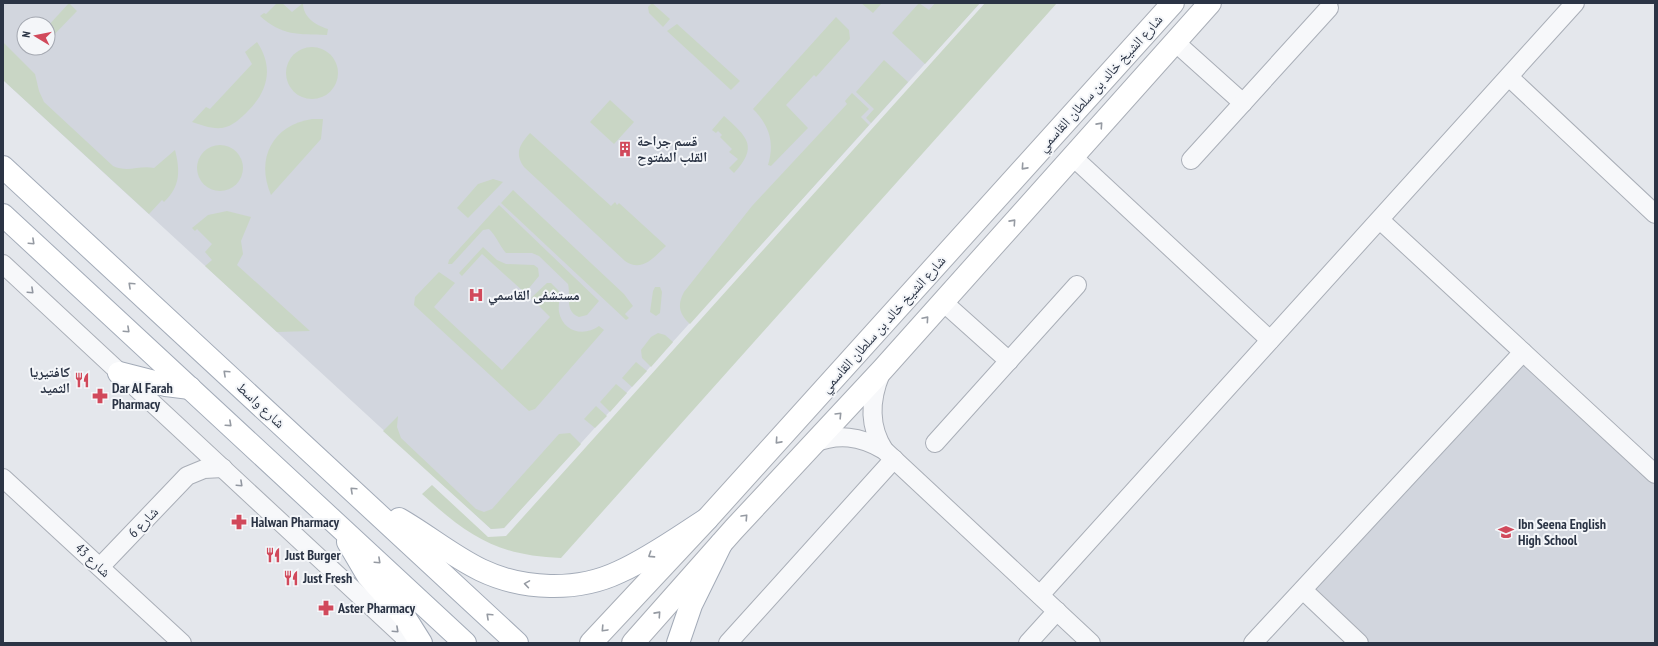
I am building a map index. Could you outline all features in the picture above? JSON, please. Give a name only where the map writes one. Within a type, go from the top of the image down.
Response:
[{"type":"main road","name":"شارع الشيخ خالد بن سلطان القاسمي","points":[[591,643],[707,519],[1173,3]]},
{"type":"main road","name":"شارع الشيخ خالد بن سلطان القاسمي","points":[[632,643],[882,368],[1210,3]]},
{"type":"main road","name":"شارع واسط","points":[[3,167],[517,643]]},
{"type":"main road","points":[[3,215],[465,643]]},
{"type":"main road","points":[[119,373],[166,385],[190,388]]},
{"type":"main road","points":[[375,510],[393,516],[454,554],[493,575],[518,582],[558,586],[579,584],[618,573],[636,564],[707,519]]},
{"type":"main road","points":[[339,525],[368,576],[404,616],[421,643]]},
{"type":"main road","points":[[678,643],[691,605],[721,544]]},
{"type":"street","points":[[1040,595],[1575,3]]},
{"type":"street","points":[[1191,160],[1329,8]]},
{"type":"street","points":[[1175,42],[1243,103]]},
{"type":"street","points":[[1509,77],[1652,205]]},
{"type":"street","points":[[1072,156],[1270,340]]},
{"type":"street","points":[[1380,220],[1655,474]]},
{"type":"street","points":[[3,264],[392,626],[408,643]]},
{"type":"street","points":[[934,443],[1077,285]]},
{"type":"street","points":[[942,301],[1009,361]]},
{"type":"street","points":[[1253,643],[1523,352]]},
{"type":"street","points":[[882,368],[872,400],[871,416],[874,432],[889,455]]},
{"type":"street","points":[[812,444],[826,438],[841,436],[856,438],[870,442],[889,455],[1091,643]]},
{"type":"street","name":"شارع 6","points":[[187,476],[192,458],[192,439]]},
{"type":"street","points":[[728,643],[889,455]]},
{"type":"street","name":"شارع 6","points":[[100,567],[187,476],[204,469],[223,468]]},
{"type":"street","name":"شارع 43","points":[[3,478],[182,643]]},
{"type":"street","points":[[1303,590],[1359,643]]},
{"type":"street","points":[[1028,643],[1057,611]]},
{"type":"shaded area","name":"مستشفى القاسمي","points":[[3,3],[980,3],[504,528],[491,529],[3,80]]},
{"type":"shaded area","name":"Ibn Seena English High School","points":[[1523,352],[1655,474],[1655,643],[1359,643],[1303,590]]},
{"type":"green space","points":[[69,3],[77,11],[56,33],[56,17]]},
{"type":"green space","points":[[277,3],[282,3],[292,12],[303,3],[307,16],[314,23],[328,29],[327,35],[291,33],[283,31],[268,23],[260,16],[264,13],[266,14]]},
{"type":"green space","points":[[652,3],[670,19],[663,27],[649,13],[648,7]]},
{"type":"green space","points":[[861,3],[882,3],[873,13]]},
{"type":"green space","points":[[919,3],[929,10],[935,3],[980,3],[925,64],[892,33]]},
{"type":"green space","points":[[985,3],[1057,3],[561,558],[519,553],[501,548],[485,541],[454,521],[422,494],[432,485],[488,537],[506,536]]},
{"type":"green space","points":[[836,17],[849,30],[850,39],[816,77],[814,75],[786,105],[808,128],[771,166],[768,165],[771,141],[767,128],[759,115],[753,109]]},
{"type":"green space","points":[[677,24],[740,81],[731,90],[667,31]]},
{"type":"green space","points":[[3,42],[35,74],[39,91],[44,102],[113,166],[124,169],[143,167],[154,168],[175,150],[178,164],[178,178],[174,190],[170,196],[164,202],[162,200],[149,214],[3,80]]},
{"type":"green space","points":[[257,42],[266,61],[267,70],[264,87],[255,103],[233,124],[226,127],[210,127],[192,122],[206,107],[210,109],[252,64],[245,52]]},
{"type":"green space","points":[[312,47],[322,49],[330,55],[336,63],[338,73],[336,83],[330,91],[322,97],[312,99],[302,97],[294,91],[288,83],[286,73],[288,63],[294,55],[302,49]]},
{"type":"green space","points":[[884,60],[908,82],[871,123],[866,118],[874,109],[856,92]]},
{"type":"green space","points":[[852,93],[869,109],[861,117],[869,125],[690,324],[683,317],[680,309],[680,301],[684,292],[752,206],[847,104],[845,101]]},
{"type":"green space","points":[[610,100],[634,122],[614,144],[590,122]]},
{"type":"green space","points":[[724,116],[739,130],[747,142],[748,149],[746,156],[742,164],[734,173],[729,168],[738,159],[729,152],[732,149],[720,137],[722,135],[718,131],[716,133],[712,130]]},
{"type":"green space","points":[[312,119],[323,119],[321,139],[271,195],[265,168],[271,145],[287,128],[298,122]]},
{"type":"green space","points":[[530,133],[611,206],[615,202],[617,205],[619,203],[666,246],[652,259],[642,264],[631,264],[625,261],[524,167],[519,157],[519,153],[523,141]]},
{"type":"green space","points":[[216,145],[224,145],[233,149],[239,155],[243,168],[239,181],[233,187],[224,191],[216,191],[207,187],[201,181],[197,172],[197,164],[201,155],[207,149]]},
{"type":"green space","points":[[493,179],[503,182],[468,218],[457,208],[478,184]]},
{"type":"green space","points":[[513,190],[624,294],[633,306],[625,314],[629,318],[626,320],[501,203]]},
{"type":"green space","points":[[499,205],[599,301],[587,315],[579,317],[571,311],[568,284],[539,256],[532,253],[506,253],[489,229],[483,230],[452,264],[448,264],[449,260]]},
{"type":"green space","points":[[227,211],[251,217],[241,241],[243,254],[237,265],[310,331],[277,332],[205,266],[212,260],[205,252],[212,244],[197,229],[195,231],[192,228],[208,215]]},
{"type":"green space","points":[[483,247],[497,260],[506,264],[534,265],[538,268],[539,276],[525,293],[482,254],[462,276],[459,273]]},
{"type":"green space","points":[[439,272],[455,283],[434,307],[502,370],[550,317],[531,298],[547,283],[551,283],[560,292],[559,312],[561,319],[569,328],[581,332],[599,326],[604,330],[535,409],[529,411],[414,305],[415,297]]},
{"type":"green space","points":[[655,287],[660,287],[662,292],[660,313],[656,316],[650,312]]},
{"type":"green space","points":[[658,333],[665,335],[673,342],[651,367],[642,358],[641,350],[651,337]]},
{"type":"green space","points":[[636,362],[647,371],[632,387],[622,378]]},
{"type":"green space","points":[[616,384],[627,393],[610,412],[600,402]]},
{"type":"green space","points":[[596,406],[607,416],[595,428],[584,419]]},
{"type":"green space","points":[[398,416],[397,427],[401,438],[476,509],[484,512],[492,509],[559,434],[570,433],[581,444],[504,528],[491,529],[383,431]]},
{"type":"place","name":"قسم جراحة القلب المفتوح","points":[[625,149]]},
{"type":"place","name":"مستشفى القاسمي","points":[[476,295]]},
{"type":"place","name":"كافتيريا الثميد","points":[[82,380]]},
{"type":"place","name":"Dar Al Farah Pharmacy","points":[[100,396]]},
{"type":"place","name":"Halwan Pharmacy","points":[[239,522]]},
{"type":"place","name":"Ibn Seena English High School","points":[[1506,532]]},
{"type":"place","name":"Just Burger","points":[[273,555]]},
{"type":"place","name":"Just Fresh","points":[[291,578]]},
{"type":"place","name":"Aster Pharmacy","points":[[326,608]]}]
